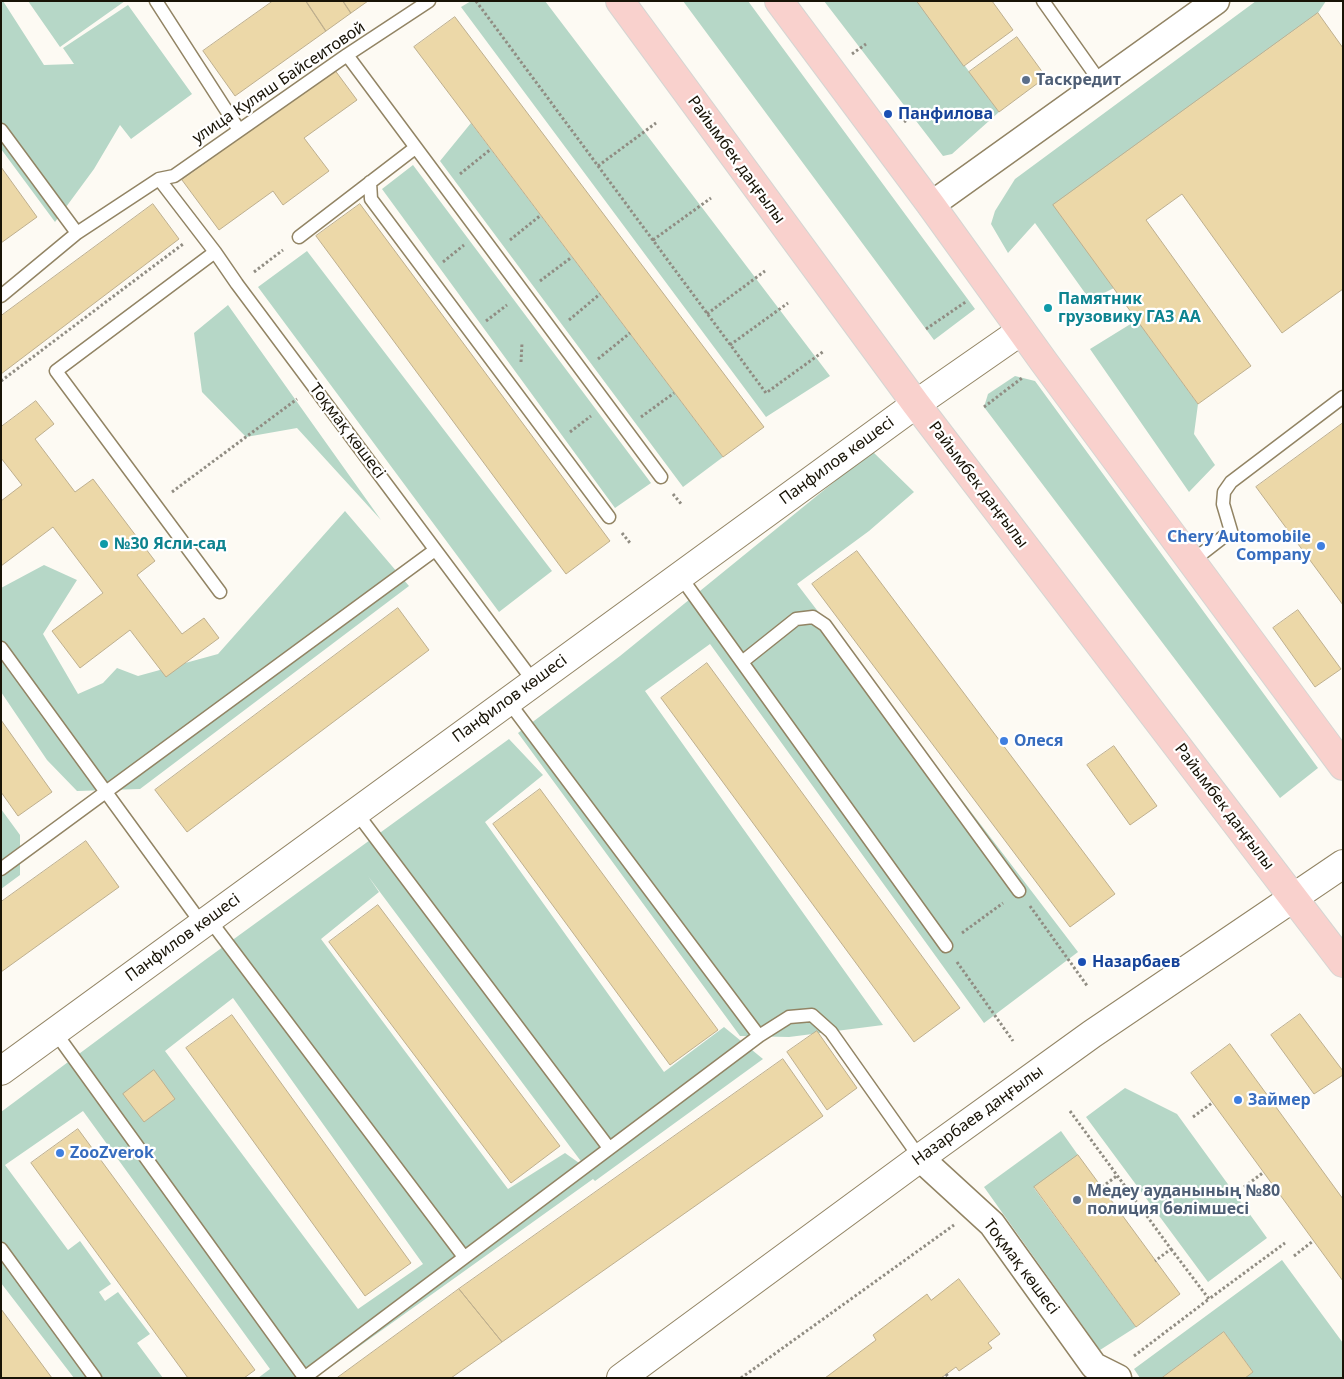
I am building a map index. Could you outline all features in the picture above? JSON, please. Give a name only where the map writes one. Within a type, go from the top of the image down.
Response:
[{"type":"main road","name":"Райымбек даңғылы","points":[[620,1],[916,404],[1343,963]]},
{"type":"main road","points":[[779,1],[1343,766]]},
{"type":"street","points":[[931,205],[1216,1]]},
{"type":"street","name":"Панфилов көшесі","points":[[1,1071],[916,404],[1021,331]]},
{"type":"street","name":"Назарбаев даңғылы","points":[[621,1378],[1092,1034],[1343,864]]},
{"type":"street","name":"Тоқмақ көшесі","points":[[920,1158],[992,1224],[1094,1366],[1115,1376]]},
{"type":"lane","points":[[156,1],[239,130]]},
{"type":"lane","name":"улица Куляш Байсеитовой","points":[[159,179],[174,176],[347,55],[429,1]]},
{"type":"lane","points":[[1043,1],[1101,83]]},
{"type":"lane","points":[[347,55],[661,477]]},
{"type":"lane","points":[[1,130],[77,233]]},
{"type":"lane","points":[[299,237],[415,148]]},
{"type":"lane","points":[[1,296],[77,233],[159,179]]},
{"type":"lane","name":"Тоқмақ көшесі","points":[[159,179],[534,682]]},
{"type":"lane","points":[[370,182],[370,198],[609,517]]},
{"type":"lane","points":[[215,252],[56,371],[220,592]]},
{"type":"lane","points":[[1191,562],[1232,531],[1223,504],[1224,492],[1231,482],[1343,398]]},
{"type":"lane","points":[[1,869],[435,550]]},
{"type":"lane","points":[[680,576],[946,946]]},
{"type":"lane","points":[[742,662],[796,619],[813,617],[825,625],[1019,891]]},
{"type":"lane","points":[[1,648],[106,792],[464,1257]]},
{"type":"lane","points":[[508,701],[759,1036]]},
{"type":"lane","points":[[356,812],[609,1148]]},
{"type":"lane","points":[[55,1032],[304,1377],[759,1036],[789,1017],[812,1015],[830,1032],[920,1158]]},
{"type":"lane","points":[[1,1249],[95,1378]]},
{"type":"path","points":[[476,1],[766,393],[824,351]]},
{"type":"path","points":[[850,55],[866,44]]},
{"type":"path","points":[[902,124],[918,111]]},
{"type":"path","points":[[598,166],[656,123]]},
{"type":"path","points":[[444,187],[491,150]]},
{"type":"path","points":[[652,240],[711,198]]},
{"type":"path","points":[[494,254],[541,215]]},
{"type":"path","points":[[1,381],[199,231]]},
{"type":"path","points":[[428,275],[478,232]]},
{"type":"path","points":[[237,284],[299,237]]},
{"type":"path","points":[[471,333],[572,257]]},
{"type":"path","points":[[707,314],[765,271]]},
{"type":"path","points":[[553,333],[600,294]]},
{"type":"path","points":[[926,329],[969,299]]},
{"type":"path","points":[[730,345],[788,303]]},
{"type":"path","points":[[581,371],[630,333]]},
{"type":"path","points":[[984,407],[1022,378]]},
{"type":"path","points":[[154,505],[314,387]]},
{"type":"path","points":[[624,429],[674,393]]},
{"type":"path","points":[[554,444],[606,405]]},
{"type":"path","points":[[1014,1041],[946,946],[1019,891],[1088,987]]},
{"type":"path","points":[[1194,1117],[1212,1103]]},
{"type":"path","points":[[1070,1111],[1209,1299]]},
{"type":"path","points":[[1244,1187],[1264,1172]]},
{"type":"path","points":[[1102,1187],[1118,1175]]},
{"type":"path","points":[[741,1378],[976,1210]]},
{"type":"path","points":[[1294,1256],[1313,1241]]},
{"type":"path","points":[[1115,1376],[1209,1299],[1285,1243]]},
{"type":"path","points":[[1155,1261],[1171,1249]]},
{"type":"path","points":[[946,1374],[949,1378]]},
{"type":"green space","points":[[1,1],[3,1],[44,65],[74,64],[63,48],[128,5],[192,94],[131,139],[120,125],[94,169],[55,222],[1,149]]},
{"type":"green space","points":[[28,1],[125,1],[60,47]]},
{"type":"green space","points":[[471,1],[545,1],[830,376],[766,417],[461,7]]},
{"type":"green space","points":[[683,1],[748,1],[975,309],[934,340]]},
{"type":"green space","points":[[824,1],[917,1],[999,112],[952,154],[943,156]]},
{"type":"green space","points":[[1256,1],[1326,1],[1318,13],[1054,205],[1114,288],[1090,300],[1035,223],[1008,253],[991,224],[995,211],[1015,179]]},
{"type":"green space","points":[[471,123],[723,457],[683,487],[440,161]]},
{"type":"green space","points":[[413,165],[651,483],[615,508],[382,189]]},
{"type":"green space","points":[[307,251],[552,571],[499,612],[258,287]]},
{"type":"green space","points":[[228,305],[381,520],[297,428],[246,437],[202,392],[194,333]]},
{"type":"green space","points":[[1137,320],[1198,404],[1194,434],[1215,465],[1189,492],[1090,349]]},
{"type":"green space","points":[[1015,376],[1035,381],[1318,768],[1280,798],[984,407],[988,394]]},
{"type":"green space","points":[[872,451],[914,492],[869,531],[797,584],[1078,952],[984,1023],[710,644],[645,691],[883,1025],[789,1037],[740,1036],[518,733],[620,656]]},
{"type":"green space","points":[[345,511],[409,586],[140,789],[77,791],[47,760],[1,692],[1,588],[44,565],[77,580],[43,634],[78,694],[103,683],[117,668],[138,676],[218,654]]},
{"type":"green space","points":[[509,739],[543,775],[485,822],[664,1072],[724,1027],[763,1059],[595,1181],[593,1179],[315,1378],[258,1378],[270,1369],[83,1111],[5,1165],[68,1250],[80,1241],[111,1284],[99,1292],[105,1301],[118,1292],[150,1334],[137,1343],[163,1378],[74,1378],[1,1283],[1,1112],[205,960]],"holes":[[[368,876],[583,1164],[582,1165],[565,1153],[508,1189],[321,939],[379,892]],[[233,998],[423,1264],[358,1309],[165,1051]]]},
{"type":"green space","points":[[1,809],[20,835],[20,875],[1,889]]},
{"type":"green space","points":[[1125,1088],[1177,1114],[1267,1238],[1208,1282],[1086,1117]]},
{"type":"green space","points":[[1061,1131],[1078,1155],[1034,1188],[1136,1327],[1100,1350],[984,1187]]},
{"type":"green space","points":[[1282,1260],[1343,1343],[1343,1378],[1245,1378],[1253,1372],[1224,1332],[1162,1378],[1140,1378],[1134,1369]]},
{"type":"building","points":[[273,1],[306,1],[326,31],[235,96],[203,51]]},
{"type":"building","points":[[306,1],[343,1],[351,13],[326,31]]},
{"type":"building","points":[[343,1],[368,1],[351,13]]},
{"type":"building","points":[[917,1],[992,1],[1013,30],[964,66]]},
{"type":"building","points":[[1318,13],[1343,48],[1343,289],[1282,333],[1182,194],[1146,220],[1251,366],[1198,404],[1053,205]]},
{"type":"building","points":[[455,17],[764,427],[723,457],[414,47]]},
{"type":"building","points":[[1017,37],[1046,77],[999,112],[969,72]]},
{"type":"building","points":[[334,69],[357,100],[304,138],[329,171],[283,205],[273,191],[219,230],[182,180]]},
{"type":"building","points":[[1,167],[37,217],[1,243]]},
{"type":"building","points":[[153,204],[179,239],[1,374],[1,316]]},
{"type":"building","points":[[360,204],[610,541],[566,574],[316,236]]},
{"type":"building","name":"№30 Ясли-сад","points":[[36,401],[54,424],[35,439],[75,492],[93,479],[155,561],[137,575],[182,634],[204,618],[219,638],[166,677],[130,630],[80,668],[52,631],[103,593],[53,527],[1,566],[1,501],[22,485],[1,458],[1,427]]},
{"type":"building","name":"Chery Automobile Company","points":[[1343,423],[1343,605],[1256,487]]},
{"type":"building","points":[[857,551],[1115,894],[1070,927],[812,584]]},
{"type":"building","points":[[398,608],[429,650],[187,832],[155,790]]},
{"type":"building","points":[[1298,610],[1341,669],[1315,687],[1273,628]]},
{"type":"building","points":[[707,663],[960,1008],[914,1042],[661,698]]},
{"type":"building","points":[[1,720],[52,792],[18,816],[1,792]]},
{"type":"building","points":[[1114,746],[1157,806],[1130,825],[1087,765]]},
{"type":"building","points":[[540,789],[718,1030],[670,1065],[493,824]]},
{"type":"building","points":[[86,841],[119,887],[1,972],[1,902]]},
{"type":"building","points":[[378,905],[560,1146],[511,1183],[329,942]]},
{"type":"building","points":[[1300,1014],[1343,1071],[1343,1075],[1314,1094],[1271,1035]]},
{"type":"building","points":[[232,1015],[411,1263],[365,1296],[186,1048]]},
{"type":"building","points":[[817,1031],[857,1088],[827,1110],[787,1052]]},
{"type":"building","points":[[1230,1044],[1343,1199],[1343,1281],[1191,1073]]},
{"type":"building","points":[[783,1059],[823,1116],[502,1342],[459,1289]]},
{"type":"building","points":[[154,1070],[175,1099],[144,1122],[123,1094]]},
{"type":"building","points":[[78,1129],[255,1370],[244,1378],[188,1378],[31,1163]]},
{"type":"building","points":[[1078,1155],[1180,1294],[1136,1327],[1034,1187]]},
{"type":"building","points":[[959,1279],[1000,1334],[988,1343],[992,1348],[959,1371],[956,1367],[941,1378],[825,1378],[876,1340],[873,1335],[927,1294],[931,1300]]},
{"type":"building","points":[[459,1289],[502,1342],[451,1378],[337,1378]]},
{"type":"building","points":[[1,1309],[52,1378],[1,1378]]},
{"type":"building","points":[[1224,1332],[1253,1372],[1245,1378],[1162,1378]]},
{"type":"place","name":"Таскредит","points":[[1026,80]]},
{"type":"place","name":"Панфилова","points":[[888,114]]},
{"type":"place","name":"Памятник грузовику ГАЗ АА","points":[[1048,308]]},
{"type":"place","name":"№30 Ясли-сад","points":[[104,544]]},
{"type":"place","name":"Chery Automobile Company","points":[[1321,546]]},
{"type":"place","name":"Олеся","points":[[1004,741]]},
{"type":"place","name":"Назарбаев","points":[[1082,962]]},
{"type":"place","name":"Займер","points":[[1238,1100]]},
{"type":"place","name":"ZooZverok","points":[[60,1153]]},
{"type":"place","name":"Медеу ауданының №80 полиция бөлімшесі","points":[[1077,1200]]}]
